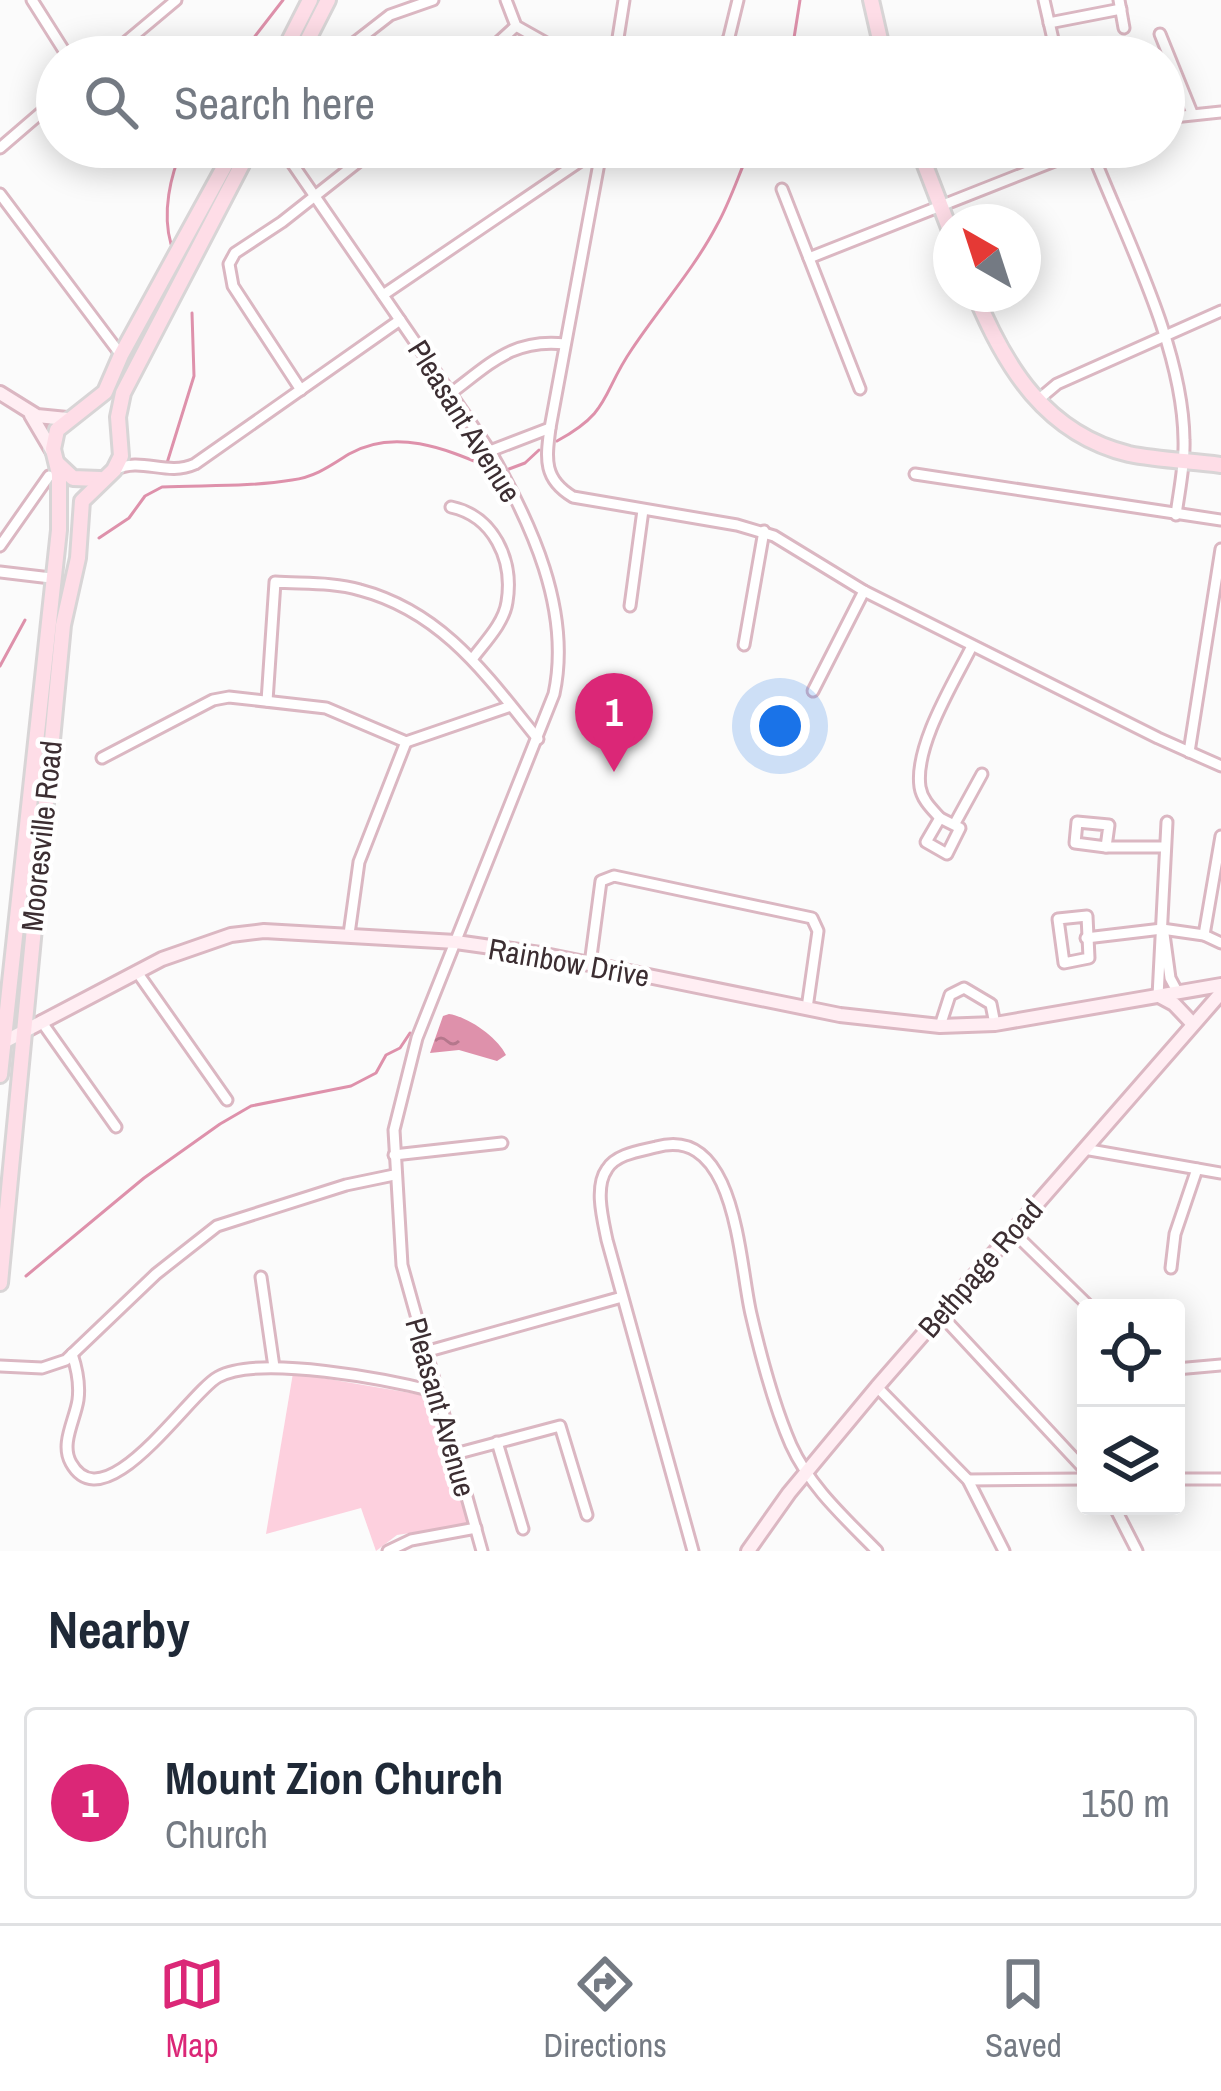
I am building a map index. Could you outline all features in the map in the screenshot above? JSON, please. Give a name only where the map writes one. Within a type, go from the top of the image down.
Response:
[{"type":"main road","points":[[292,36],[310,0]]},
{"type":"main road","points":[[309,36],[328,0]]},
{"type":"main road","points":[[871,0],[879,36]]},
{"type":"main road","name":"Mooresville Road","points":[[0,1075],[60,510],[55,434],[105,392],[223,168]]},
{"type":"main road","name":"Mooresville Road","points":[[0,1283],[47,762],[65,612],[80,547],[80,514],[86,495],[122,456],[120,400],[240,168]]},
{"type":"main road","points":[[925,168],[939,204]]},
{"type":"main road","points":[[983,312],[999,349],[1036,400],[1069,427],[1132,455],[1221,465]]},
{"type":"main road","points":[[0,393],[30,413],[53,420],[105,416],[120,435]]},
{"type":"main road","points":[[30,413],[64,472],[79,480],[112,472]]},
{"type":"main road","name":"Rainbow Drive","points":[[2,1043],[136,971],[231,935],[284,931],[456,942],[807,1008],[940,1025],[995,1024],[1221,989]]},
{"type":"main road","name":"Bethpage Road","points":[[748,1551],[877,1387],[1221,989]]},
{"type":"main road","points":[[1178,993],[1194,1019]]},
{"type":"main road","points":[[1158,996],[1194,1019]]},
{"type":"street","points":[[32,0],[55,36]]},
{"type":"street","points":[[133,36],[176,0]]},
{"type":"street","points":[[363,36],[390,15],[433,0]]},
{"type":"street","points":[[506,0],[516,26],[534,36]]},
{"type":"street","points":[[618,36],[624,0]]},
{"type":"street","points":[[729,36],[737,0]]},
{"type":"street","points":[[1044,0],[1052,36]]},
{"type":"street","points":[[1049,23],[1120,4],[1124,28]]},
{"type":"street","points":[[505,36],[516,26]]},
{"type":"street","points":[[1185,99],[1192,113]]},
{"type":"street","points":[[1185,114],[1221,112]]},
{"type":"street","points":[[0,148],[36,117]]},
{"type":"street","name":"Pleasant Avenue","points":[[295,168],[490,451],[526,517],[561,641],[554,694],[412,1051],[395,1123],[402,1265],[482,1551]]},
{"type":"street","points":[[301,390],[233,286],[229,264],[235,253],[350,168]]},
{"type":"street","points":[[383,295],[571,168]]},
{"type":"street","points":[[598,168],[550,428],[547,459],[554,483],[579,499],[764,531],[864,591],[1221,766]]},
{"type":"street","points":[[945,204],[1037,168]]},
{"type":"street","points":[[1098,168],[1177,384],[1184,441],[1176,515]]},
{"type":"street","points":[[782,189],[860,389]]},
{"type":"street","points":[[0,194],[121,355]]},
{"type":"street","points":[[809,258],[933,209]]},
{"type":"street","points":[[1036,400],[1057,384],[1221,311]]},
{"type":"street","points":[[112,472],[129,463],[171,471],[191,466],[400,320]]},
{"type":"street","points":[[451,393],[524,344],[565,344]]},
{"type":"street","points":[[490,451],[550,428]]},
{"type":"street","points":[[120,435],[128,451],[146,464]]},
{"type":"street","points":[[915,474],[1221,520]]},
{"type":"street","points":[[0,546],[49,476]]},
{"type":"street","points":[[451,507],[469,511],[486,524],[499,541],[507,572],[507,604],[498,626],[473,658]]},
{"type":"street","points":[[630,606],[643,510]]},
{"type":"street","points":[[744,645],[764,531]]},
{"type":"street","points":[[1189,752],[1221,549]]},
{"type":"street","points":[[0,572],[51,578]]},
{"type":"street","points":[[267,700],[274,582],[362,590],[432,622],[473,658],[538,739]]},
{"type":"street","points":[[813,691],[864,591]]},
{"type":"street","points":[[940,818],[926,842],[946,854],[960,828],[940,818],[923,798],[921,771],[933,724],[972,646]]},
{"type":"street","points":[[102,758],[213,700],[229,697],[338,712],[406,742],[511,706]]},
{"type":"street","points":[[350,934],[359,862],[406,742]]},
{"type":"street","points":[[954,825],[982,774]]},
{"type":"street","points":[[1158,996],[1167,821]]},
{"type":"street","points":[[1204,934],[1221,836]]},
{"type":"street","points":[[1106,847],[1165,848]]},
{"type":"street","points":[[590,964],[601,881],[614,876],[636,880],[812,918],[818,931],[807,1008]]},
{"type":"street","points":[[1087,916],[1086,938],[1089,958],[1064,963],[1058,919],[1087,916]]},
{"type":"street","points":[[1162,929],[1168,942],[1170,978],[1178,993]]},
{"type":"street","points":[[1086,938],[1162,929],[1204,934],[1221,944]]},
{"type":"street","points":[[136,971],[227,1100]]},
{"type":"street","points":[[940,1025],[950,995],[964,988],[991,1004],[995,1024]]},
{"type":"street","points":[[41,1021],[116,1127]]},
{"type":"street","points":[[693,1551],[622,1297],[601,1189],[605,1170],[622,1157],[679,1142],[692,1146],[706,1161],[736,1219],[757,1337],[786,1430],[806,1472],[877,1551]]},
{"type":"street","points":[[394,1155],[502,1144]]},
{"type":"street","points":[[1083,1149],[1221,1173]]},
{"type":"street","points":[[1171,1268],[1175,1234],[1197,1169]]},
{"type":"street","points":[[0,1366],[42,1368],[73,1354],[156,1274],[217,1226],[346,1185],[394,1175]]},
{"type":"street","points":[[1012,1231],[1082,1299]]},
{"type":"street","points":[[261,1277],[274,1367]]},
{"type":"street","points":[[425,1352],[622,1297]]},
{"type":"street","points":[[940,1314],[1077,1465]]},
{"type":"street","points":[[73,1354],[78,1399],[68,1458],[82,1476],[94,1480],[118,1471],[167,1430],[203,1388],[241,1368],[274,1367],[372,1379],[437,1393]]},
{"type":"street","points":[[1185,1368],[1221,1365]]},
{"type":"street","points":[[877,1387],[968,1480],[1004,1551]]},
{"type":"street","points":[[455,1454],[560,1426],[587,1515]]},
{"type":"street","points":[[497,1442],[523,1529]]},
{"type":"street","points":[[968,1480],[1077,1475]]},
{"type":"street","points":[[1185,1480],[1220,1482]]},
{"type":"street","points":[[1119,1515],[1137,1551]]},
{"type":"street","points":[[388,1551],[427,1536],[476,1528]]},
{"type":"shaded area","points":[[293,1373],[434,1397],[469,1524],[397,1535],[376,1551],[361,1508],[266,1534]]},
{"type":"water","points":[[449,1014],[482,1029],[506,1055],[497,1061],[459,1050],[430,1053],[443,1016]]},
{"type":"waterway","points":[[255,36],[283,0]]},
{"type":"waterway","points":[[794,36],[800,0]]},
{"type":"waterway","points":[[171,244],[167,220],[175,168]]},
{"type":"waterway","points":[[557,441],[588,420],[604,401],[632,349],[708,241],[742,168]]},
{"type":"waterway","points":[[167,463],[194,376],[192,313]]},
{"type":"waterway","points":[[99,538],[129,518],[145,496],[162,487],[300,479],[385,442],[422,444],[491,468]]},
{"type":"waterway","points":[[509,469],[539,450]]},
{"type":"waterway","points":[[0,666],[25,620]]},
{"type":"waterway","points":[[26,1276],[144,1178],[220,1124],[251,1106],[351,1086],[376,1073],[386,1055],[400,1048],[410,1033]]},
{"type":"place","name":"Mount Zion Church","points":[[614,772]]}]
